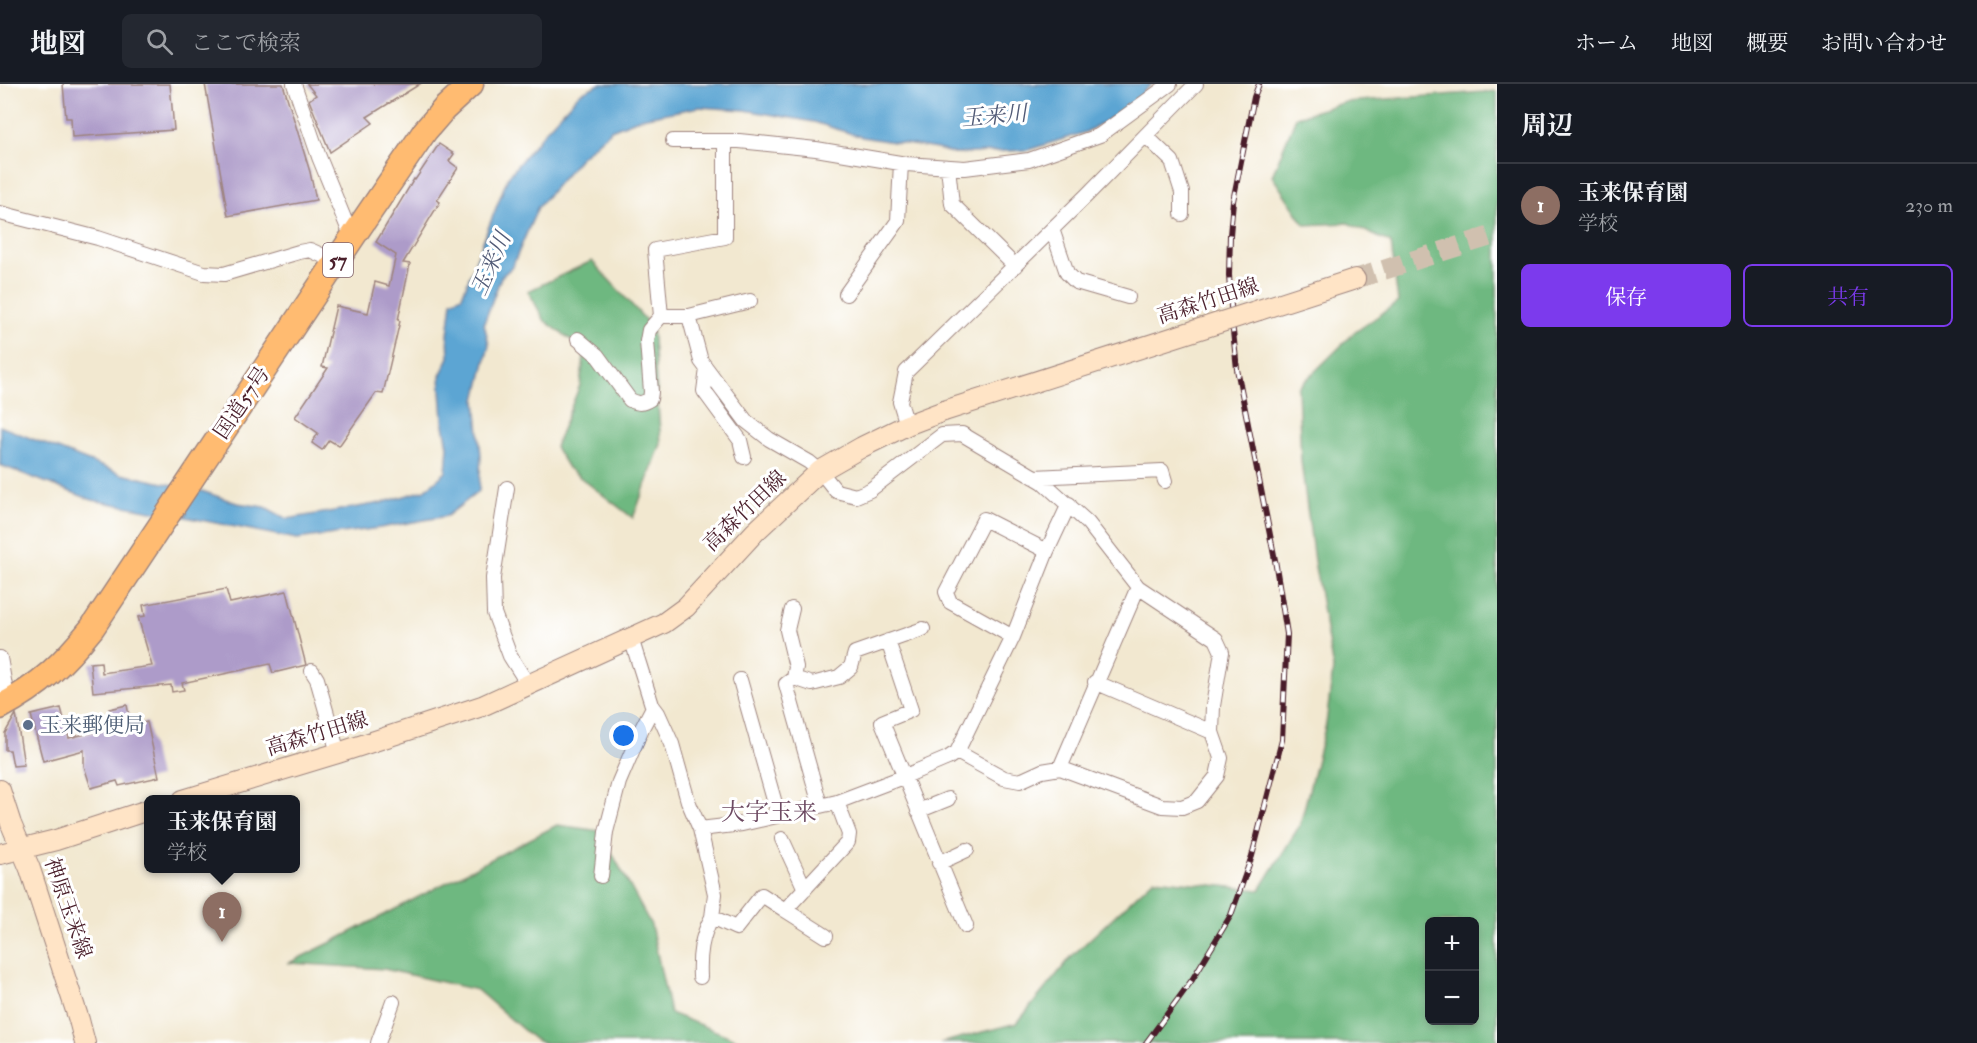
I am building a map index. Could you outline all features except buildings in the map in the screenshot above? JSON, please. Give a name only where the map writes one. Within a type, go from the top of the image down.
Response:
[{"type":"highway","name":"国道57号","points":[[4,705],[27,693],[53,672],[92,628],[425,131],[444,109],[471,84]]},
{"type":"main road","name":"高森竹田線","points":[[199,795],[482,706],[664,623],[687,607],[755,532],[820,471],[907,425],[944,411],[1354,279]]},
{"type":"main road","name":"神原玉来線","points":[[0,790],[34,879],[85,1043]]},
{"type":"main road","points":[[0,854],[56,840],[144,811]]},
{"type":"street","points":[[294,84],[319,157],[352,238]]},
{"type":"street","points":[[674,141],[725,141],[816,149],[901,163],[965,168],[1029,160],[1100,135],[1170,84]]},
{"type":"street","points":[[907,425],[900,402],[906,372],[1196,84]]},
{"type":"street","points":[[1146,135],[1172,161],[1182,192],[1182,214]]},
{"type":"street","points":[[578,339],[597,355],[630,400],[638,404],[650,399],[647,341],[649,330],[661,316],[655,250],[725,237],[725,141]]},
{"type":"street","points":[[846,294],[898,221],[901,163]]},
{"type":"street","points":[[948,167],[952,204],[1015,266]]},
{"type":"street","points":[[0,213],[98,238],[204,273],[224,274],[310,250],[337,262]]},
{"type":"street","points":[[1052,229],[1067,273],[1076,282],[1128,297]]},
{"type":"street","points":[[661,316],[689,316],[750,302]]},
{"type":"street","points":[[689,316],[701,361],[746,421],[769,439],[809,462],[820,471],[836,491],[856,496],[870,490],[942,435],[962,434],[1034,477],[1069,504],[1088,524],[1138,587],[1215,639],[1222,652],[1213,706],[1212,732],[1221,758],[1217,776],[1197,801],[1182,807],[1162,806],[1060,768],[1042,771],[1020,781],[1004,778],[957,752]]},
{"type":"street","points":[[708,369],[704,391],[740,440],[744,457]]},
{"type":"street","points":[[1034,477],[1162,471],[1165,481]]},
{"type":"street","points":[[507,488],[493,578],[494,612],[510,656],[529,686]]},
{"type":"street","points":[[700,830],[742,824],[837,801],[903,777],[957,752],[1013,637],[1047,550],[1069,504]]},
{"type":"street","points":[[1013,637],[950,602],[946,592],[984,519],[1047,550]]},
{"type":"street","points":[[1060,768],[1095,682],[1138,587]]},
{"type":"street","points":[[792,609],[787,630],[796,667],[794,678],[786,684],[820,805]]},
{"type":"street","points":[[794,678],[812,684],[839,677],[851,668],[855,653],[923,629]]},
{"type":"street","points":[[631,638],[653,707],[672,744],[688,801],[700,830],[715,894],[712,917],[705,930],[701,946],[700,977]]},
{"type":"street","points":[[888,640],[910,710],[882,722],[966,927]]},
{"type":"street","points":[[0,657],[4,705]]},
{"type":"street","points":[[312,671],[318,679],[338,753]]},
{"type":"street","points":[[740,681],[778,814]]},
{"type":"street","points":[[1095,682],[1212,732]]},
{"type":"street","points":[[601,876],[606,832],[619,782],[653,707]]},
{"type":"street","points":[[918,811],[948,799]]},
{"type":"street","points":[[785,910],[848,842],[849,834],[837,801]]},
{"type":"street","points":[[782,840],[805,889]]},
{"type":"street","points":[[939,863],[967,850]]},
{"type":"street","points":[[712,917],[736,928],[762,895],[826,936]]},
{"type":"street","points":[[378,1043],[393,1002]]},
{"type":"green space","points":[[1497,91],[1497,1043],[940,1043],[1017,1023],[1072,956],[1154,879],[1260,890],[1300,825],[1326,724],[1333,669],[1314,561],[1301,461],[1298,388],[1354,333],[1398,302],[1391,243],[1348,223],[1305,225],[1272,176],[1296,117],[1345,102]]},
{"type":"green space","points":[[592,261],[652,327],[661,444],[633,518],[568,468],[555,447],[580,385],[585,350],[545,321],[528,291]]},
{"type":"green space","points":[[557,825],[600,831],[651,925],[670,1013],[746,1043],[543,1043],[534,1039],[477,990],[384,969],[289,963],[334,941]]},
{"type":"water","name":"玉来川","points":[[600,84],[1152,84],[1144,91],[1139,102],[1086,132],[1028,150],[955,154],[862,137],[814,122],[745,110],[699,107],[641,118],[611,130],[579,159],[538,207],[512,267],[501,277],[484,323],[489,345],[476,400],[481,456],[479,491],[447,516],[297,539],[185,517],[188,513],[184,517],[92,500],[0,465],[0,426],[121,474],[202,491],[237,503],[265,507],[287,519],[381,503],[425,490],[446,472],[448,446],[443,420],[440,376],[449,357],[448,335],[452,301],[462,296],[508,177],[580,93]]},
{"type":"tunnel","points":[[1355,279],[1497,234]]},
{"type":"railway","points":[[1146,1043],[1192,980],[1231,915],[1252,856],[1282,740],[1287,634],[1275,560],[1237,369],[1229,275],[1233,201],[1254,97],[1259,84]]},
{"type":"place","name":"玉来郵便局","points":[[28,725]]},
{"type":"place","name":"玉来保育園","points":[[222,942]]},
{"type":"district","name":"大字玉来","points":[[769,812]]}]
